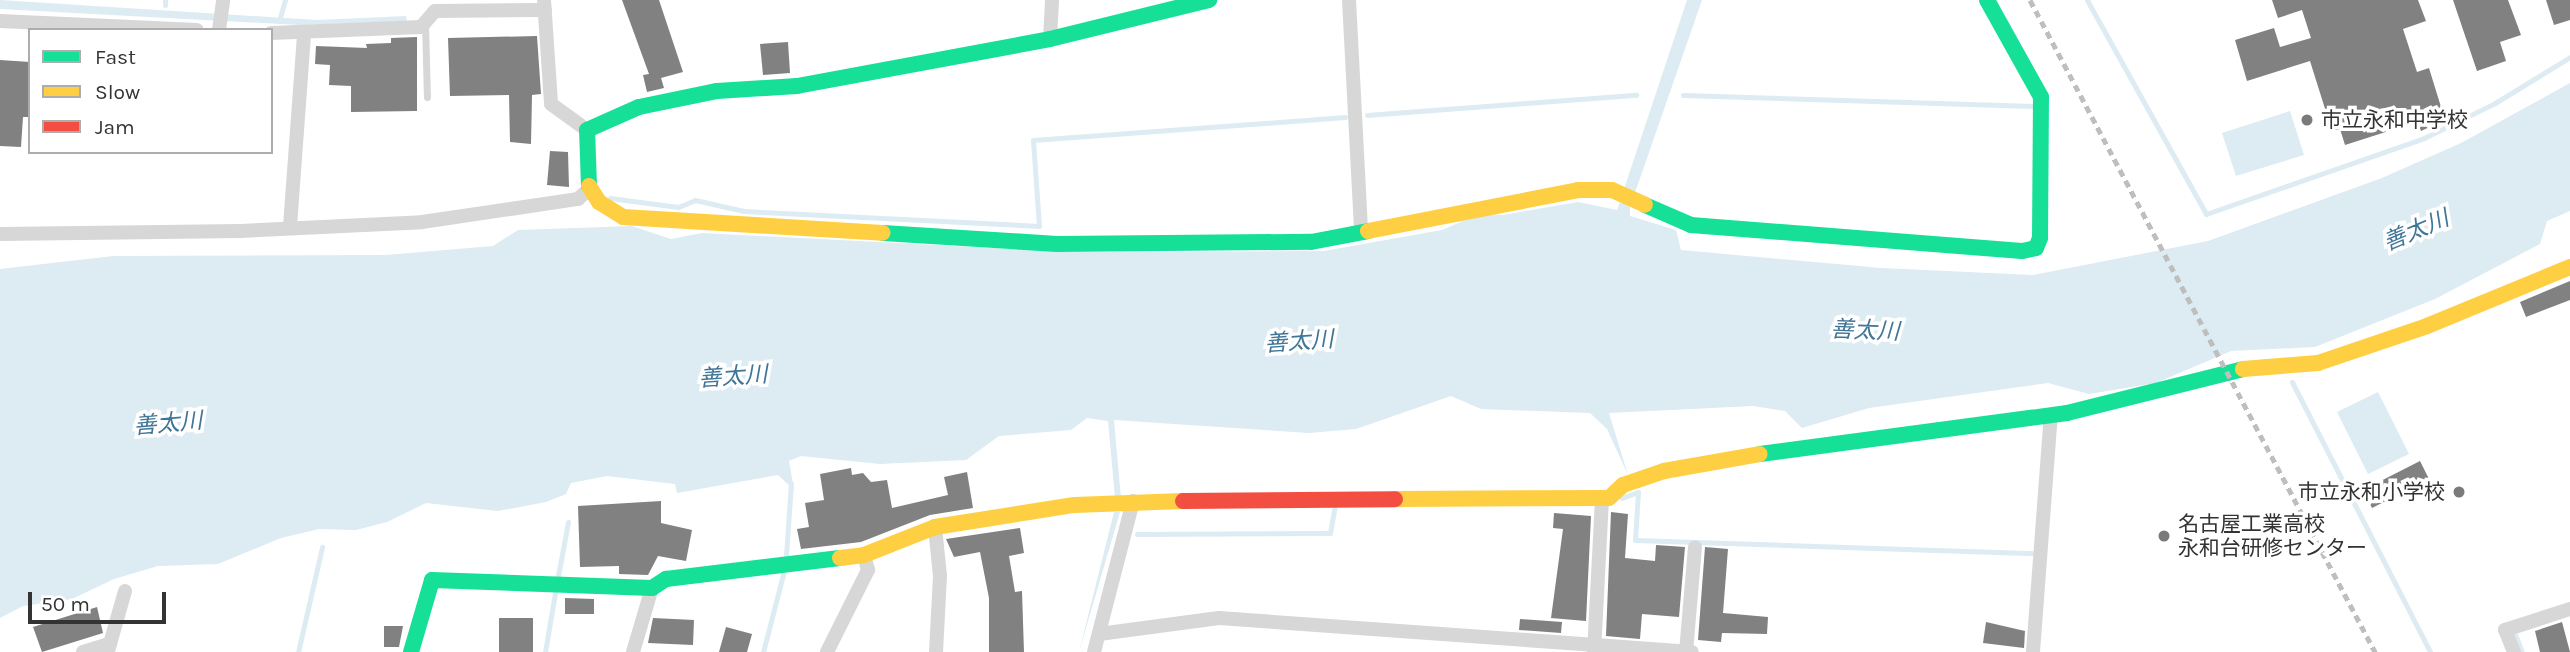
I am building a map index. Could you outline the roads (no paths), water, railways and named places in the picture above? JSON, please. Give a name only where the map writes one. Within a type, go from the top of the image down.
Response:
[{"type":"street","points":[[1050,39],[1052,0]]},
{"type":"street","points":[[587,130],[639,107],[717,91],[797,86],[1050,39],[1209,0]]},
{"type":"street","points":[[1349,0],[1361,230]]},
{"type":"street","points":[[587,130],[589,189],[599,202],[623,217],[896,237],[1057,244],[1311,242],[1361,230],[1578,190],[1629,198],[1691,225],[1872,242],[2036,248],[2040,238],[2041,97],[1987,0]]},
{"type":"street","points":[[273,33],[304,34],[421,27],[435,11],[545,5],[551,104],[587,130]]},
{"type":"street","points":[[0,21],[102,28]]},
{"type":"street","points":[[290,226],[304,34]]},
{"type":"street","points":[[0,234],[422,222],[578,199],[589,189]]},
{"type":"street","points":[[411,652],[432,580],[652,588],[666,579],[864,555],[935,527],[1133,500],[1602,498],[1664,471],[1775,451],[2051,415],[2240,369],[2318,363],[2427,326],[2570,267]]},
{"type":"street","points":[[2033,652],[2051,415]]},
{"type":"street","points":[[1594,648],[1602,498]]},
{"type":"street","points":[[1094,652],[1133,500]]},
{"type":"street","points":[[935,527],[940,576],[936,652]]},
{"type":"street","points":[[1686,652],[1695,547]]},
{"type":"street","points":[[827,652],[869,570],[864,555]]},
{"type":"street","points":[[633,652],[652,588]]},
{"type":"street","points":[[83,652],[109,648],[125,591]]},
{"type":"street","points":[[2514,652],[2505,630],[2570,609]]},
{"type":"street","points":[[1099,634],[1219,618],[1594,648],[1692,652]]},
{"type":"lane","points":[[425,23],[427,97]]},
{"type":"water","points":[[0,0],[317,20],[406,16],[407,21],[300,25],[0,9]]},
{"type":"water","name":"善太川","points":[[1687,0],[1702,0],[1630,207],[1630,216],[1676,230],[1681,250],[1881,268],[2033,275],[2208,241],[2382,178],[2461,143],[2570,83],[2570,211],[2547,221],[2540,244],[2435,299],[2315,347],[2231,351],[2156,383],[2089,394],[2048,383],[1869,408],[1802,428],[1785,411],[1753,406],[1609,413],[1628,475],[1607,429],[1590,413],[1481,409],[1451,396],[1356,429],[1309,433],[1114,420],[1121,498],[1115,498],[1108,421],[1087,418],[1071,430],[999,436],[966,460],[880,464],[801,456],[789,461],[794,490],[778,475],[677,493],[675,484],[607,476],[571,483],[566,494],[546,502],[498,511],[426,503],[387,522],[356,530],[319,529],[281,538],[218,564],[158,566],[114,579],[72,599],[23,606],[0,618],[0,269],[113,256],[386,255],[493,246],[518,230],[632,226],[671,239],[702,233],[1072,252],[1324,251],[1442,230],[1479,214],[1503,215],[1578,202],[1617,210]]},
{"type":"water","points":[[2290,111],[2304,155],[2236,176],[2222,133]]},
{"type":"water","points":[[2378,392],[2409,454],[2368,474],[2337,412]]},
{"type":"water","points":[[1114,512],[1120,512],[1079,652]]},
{"type":"waterway","points":[[165,0],[165,5]]},
{"type":"waterway","points":[[279,21],[285,0]]},
{"type":"waterway","points":[[2087,0],[2206,214],[2424,138],[2495,103],[2570,57]]},
{"type":"waterway","points":[[1367,115],[1636,95]]},
{"type":"waterway","points":[[1683,95],[2034,106]]},
{"type":"waterway","points":[[610,198],[678,207],[695,200],[744,211],[1039,226],[1033,140],[1345,117]]},
{"type":"waterway","points":[[2292,382],[2430,652]]},
{"type":"waterway","points":[[786,556],[791,483]]},
{"type":"waterway","points":[[1622,498],[1638,492],[1635,540],[2036,553]]},
{"type":"waterway","points":[[1137,534],[1330,533],[1335,506]]},
{"type":"waterway","points":[[558,576],[568,522]]},
{"type":"waterway","points":[[298,652],[322,547]]},
{"type":"waterway","points":[[763,652],[784,571]]},
{"type":"waterway","points":[[545,652],[555,593]]},
{"type":"waterway","points":[[2515,634],[2522,652]]},
{"type":"railway","points":[[2030,0],[2375,652]]},
{"type":"place","name":"市立永和中学校","points":[[2307,120]]},
{"type":"place","name":"市立永和小学校","points":[[2459,492]]},
{"type":"place","name":"名古屋工業高校 永和台研修センター","points":[[2164,536]]}]
